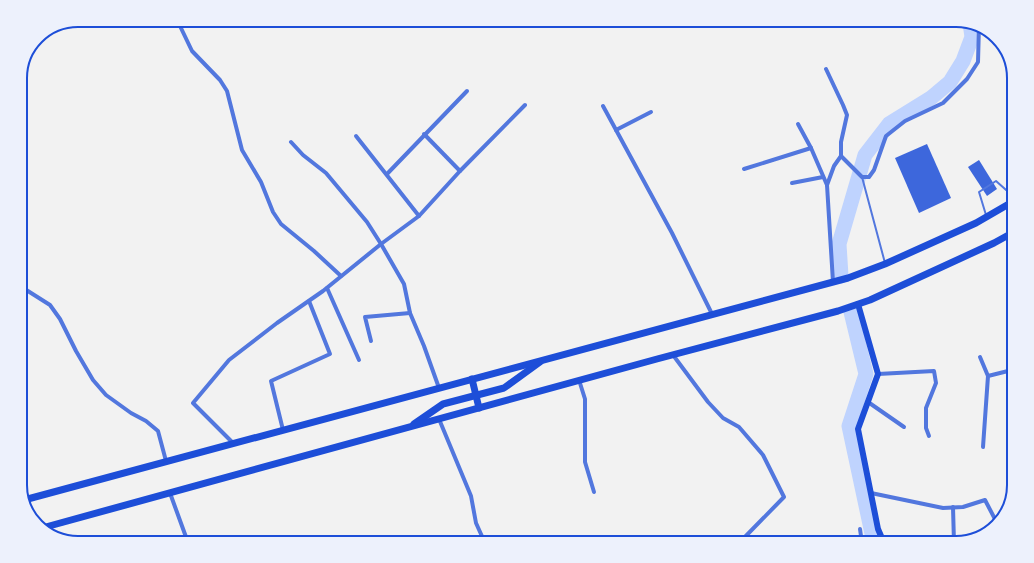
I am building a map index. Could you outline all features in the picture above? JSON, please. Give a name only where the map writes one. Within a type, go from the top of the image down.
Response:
[{"type":"highway","points":[[29,499],[855,276],[885,264],[987,217],[1007,205]]},
{"type":"highway","points":[[49,526],[579,380],[830,313],[858,304],[1007,236]]},
{"type":"highway","points":[[411,427],[438,406],[506,387],[544,360]]},
{"type":"highway","points":[[472,379],[479,408]]},
{"type":"main road","points":[[858,304],[878,374],[858,429],[870,493],[881,536]]},
{"type":"street","points":[[180,27],[192,51],[220,80],[227,91],[242,150],[261,182],[281,224],[314,251],[341,276]]},
{"type":"street","points":[[841,156],[860,176],[869,177],[874,170],[886,136],[905,121],[943,103],[967,79],[978,62],[979,32]]},
{"type":"street","points":[[826,69],[843,105],[846,115],[841,142],[841,156],[834,166],[827,185]]},
{"type":"street","points":[[386,174],[467,91]]},
{"type":"street","points":[[233,443],[193,403],[229,360],[276,323],[327,288],[381,244],[419,216],[460,171],[525,105]]},
{"type":"street","points":[[603,106],[672,233],[712,314]]},
{"type":"street","points":[[616,130],[652,112]]},
{"type":"street","points":[[798,124],[811,148],[827,185],[833,282]]},
{"type":"street","points":[[424,134],[460,171]]},
{"type":"street","points":[[356,136],[419,216]]},
{"type":"street","points":[[291,142],[303,155],[326,173],[367,222],[381,244],[404,284],[410,314],[424,346],[439,388]]},
{"type":"street","points":[[744,169],[811,148]]},
{"type":"street","points":[[792,183],[823,177]]},
{"type":"street","points":[[327,288],[359,360]]},
{"type":"street","points":[[27,290],[50,305],[60,319],[93,380],[106,395],[131,413],[146,421],[158,431],[166,461]]},
{"type":"street","points":[[283,430],[271,381],[330,354],[309,301]]},
{"type":"street","points":[[371,341],[365,317],[410,314]]},
{"type":"street","points":[[673,355],[708,402],[723,418],[740,427],[763,455],[784,497],[746,536]]},
{"type":"street","points":[[980,357],[988,376],[983,447]]},
{"type":"street","points":[[878,374],[934,371],[936,383],[926,408],[926,428],[929,436]]},
{"type":"street","points":[[988,376],[1007,371]]},
{"type":"street","points":[[579,380],[585,399],[585,462],[594,492]]},
{"type":"street","points":[[868,402],[904,427]]},
{"type":"street","points":[[439,419],[471,496],[476,523],[482,536]]},
{"type":"street","points":[[170,493],[186,536]]},
{"type":"street","points":[[870,493],[943,508],[963,507],[984,500],[994,518]]},
{"type":"street","points":[[953,507],[954,536]]},
{"type":"street","points":[[860,529],[861,536]]},
{"type":"lane","points":[[860,176],[885,264]]},
{"type":"lane","points":[[987,217],[979,192],[996,181],[1007,191]]},
{"type":"building","points":[[927,144],[951,198],[919,213],[895,158]]},
{"type":"building","points":[[979,160],[997,189],[987,196],[968,167]]},
{"type":"waterway","points":[[841,276],[839,244],[865,155],[889,124],[931,98],[950,82],[963,61],[972,37],[971,30]]},
{"type":"waterway","points":[[851,312],[866,374],[849,426],[873,536]]}]
